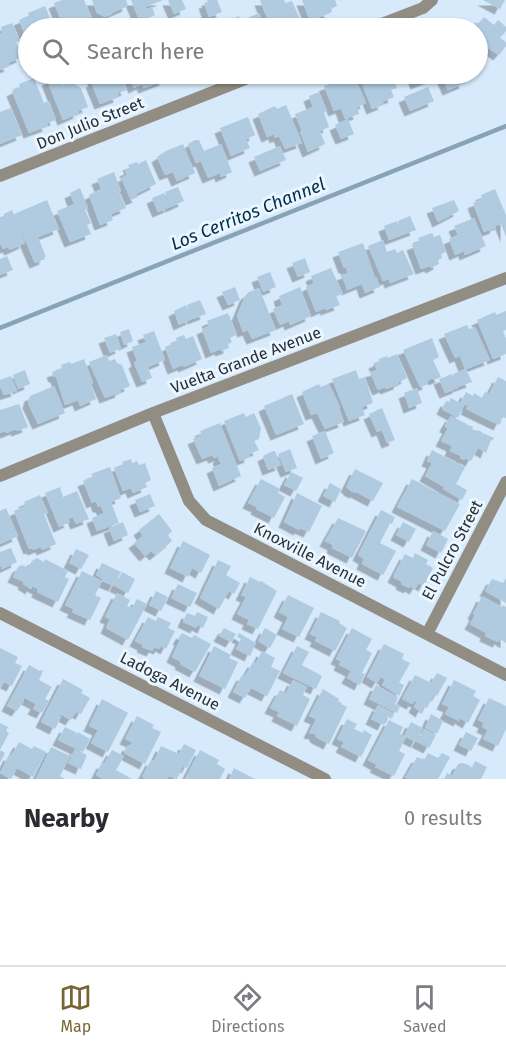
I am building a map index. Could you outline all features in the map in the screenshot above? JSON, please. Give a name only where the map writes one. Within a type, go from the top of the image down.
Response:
[{"type":"street","points":[[397,18],[423,8],[432,0]]},
{"type":"street","name":"Don Julio Street","points":[[0,176],[233,84]]},
{"type":"street","name":"Vuelta Grande Avenue","points":[[0,476],[153,413],[506,278]]},
{"type":"street","name":"Knoxville Avenue","points":[[153,413],[189,501],[206,520],[506,675]]},
{"type":"street","name":"El Pulcro Street","points":[[427,634],[506,482]]},
{"type":"street","name":"Ladoga Avenue","points":[[0,613],[325,779]]},
{"type":"building","points":[[62,0],[84,0],[92,18],[60,18],[54,3]]},
{"type":"building","points":[[92,0],[126,0],[128,6],[105,17],[97,13]]},
{"type":"building","points":[[131,0],[163,0],[145,7],[146,9],[152,7],[155,15],[149,18],[138,18]]},
{"type":"building","points":[[168,0],[182,0],[186,9],[174,14]]},
{"type":"building","points":[[207,0],[217,0],[222,12],[209,17],[204,3],[208,2]]},
{"type":"building","points":[[260,0],[284,0],[286,3],[292,1],[299,18],[267,18]]},
{"type":"building","points":[[302,0],[335,0],[337,6],[329,10],[330,13],[318,18],[309,18]]},
{"type":"building","points":[[483,0],[505,0],[500,9]]},
{"type":"building","points":[[45,6],[50,18],[24,18],[29,16],[28,13]]},
{"type":"building","points":[[259,13],[261,18],[248,18]]},
{"type":"building","points":[[488,20],[494,25],[498,20],[506,27],[506,31],[500,38],[506,42],[506,46],[499,55],[488,48]]},
{"type":"building","points":[[12,23],[18,36],[16,42],[18,59],[8,63],[10,66],[0,70],[0,34],[2,33],[1,27]]},
{"type":"building","points":[[19,84],[36,84],[44,103],[49,101],[56,120],[47,123],[48,126],[29,133],[12,91],[20,87]]},
{"type":"building","points":[[49,84],[74,84],[81,88],[88,107],[63,120]]},
{"type":"building","points":[[92,84],[125,84],[127,90],[118,93],[119,97],[100,104]]},
{"type":"building","points":[[142,84],[154,84],[144,88]]},
{"type":"building","points":[[358,84],[366,103],[357,107],[359,114],[345,119],[341,108],[334,111],[324,86]]},
{"type":"building","points":[[362,84],[395,84],[397,88],[391,90],[394,97],[372,109]]},
{"type":"building","points":[[445,84],[463,84],[448,90]]},
{"type":"building","points":[[428,87],[434,101],[410,111],[404,97]]},
{"type":"building","points":[[319,92],[327,111],[324,113],[329,127],[320,131],[325,144],[308,152],[295,114],[313,107],[309,96]]},
{"type":"building","points":[[286,105],[302,143],[285,149],[279,136],[275,138],[274,134],[267,137],[258,114],[275,106],[277,109]]},
{"type":"building","points":[[11,108],[22,135],[0,144],[0,112]]},
{"type":"building","points":[[248,117],[255,135],[246,139],[250,148],[231,156],[220,128]]},
{"type":"building","points":[[348,119],[354,134],[341,139],[335,125]]},
{"type":"building","points":[[199,140],[204,151],[221,144],[232,172],[221,177],[220,173],[208,178],[201,161],[196,163],[188,144]]},
{"type":"building","points":[[183,144],[195,173],[177,181],[173,172],[165,175],[157,157]]},
{"type":"building","points":[[280,146],[286,160],[260,171],[254,157]]},
{"type":"building","points":[[146,160],[156,184],[136,194],[138,197],[131,200],[121,178],[127,175],[125,171],[130,169],[128,165]]},
{"type":"building","points":[[114,172],[126,208],[111,214],[113,220],[100,225],[89,195],[101,189],[97,179]]},
{"type":"building","points":[[178,187],[184,201],[171,207],[165,192]]},
{"type":"building","points":[[80,188],[88,208],[85,210],[91,223],[87,225],[91,234],[70,242],[57,211],[74,204],[70,193]]},
{"type":"building","points":[[495,189],[506,215],[506,237],[501,224],[484,232],[473,203],[482,199],[481,195]]},
{"type":"building","points":[[164,193],[170,207],[158,212],[152,198]]},
{"type":"building","points":[[47,200],[59,229],[38,237],[46,257],[35,263],[14,214]]},
{"type":"building","points":[[454,200],[459,211],[438,222],[432,208]]},
{"type":"building","points":[[12,210],[25,243],[10,250],[8,247],[3,249],[0,245],[0,217]]},
{"type":"building","points":[[410,216],[416,230],[389,240],[384,226],[397,221],[400,230],[398,221]]},
{"type":"building","points":[[474,218],[486,246],[465,255],[464,251],[455,255],[449,239],[458,235],[454,226]]},
{"type":"building","points":[[432,233],[434,237],[440,235],[446,252],[441,254],[439,264],[421,269],[412,245],[420,242],[418,238]]},
{"type":"building","points":[[383,240],[387,252],[395,249],[397,253],[403,250],[414,274],[390,283],[389,279],[383,281],[368,246]]},
{"type":"building","points":[[363,243],[380,287],[365,293],[362,284],[347,290],[342,275],[348,273],[338,252]]},
{"type":"building","points":[[7,256],[13,270],[0,275],[0,259]]},
{"type":"building","points":[[305,258],[310,272],[298,277],[292,263]]},
{"type":"building","points":[[331,268],[343,294],[336,296],[340,305],[316,312],[306,287],[314,283],[311,276]]},
{"type":"building","points":[[270,272],[276,287],[263,292],[257,277]]},
{"type":"building","points":[[235,287],[240,300],[228,305],[222,292]]},
{"type":"building","points":[[300,287],[311,316],[290,325],[289,321],[280,325],[273,309],[282,305],[279,296]]},
{"type":"building","points":[[259,288],[276,330],[252,339],[248,330],[243,332],[237,316],[245,296]]},
{"type":"building","points":[[200,300],[206,314],[193,319],[187,305]]},
{"type":"building","points":[[186,305],[192,319],[179,325],[174,311]]},
{"type":"building","points":[[506,311],[506,330],[503,331],[506,339],[506,354],[493,359],[477,320],[495,312],[496,315]]},
{"type":"building","points":[[228,313],[236,335],[230,338],[232,342],[228,344],[229,348],[211,353],[202,329],[209,326],[207,321]]},
{"type":"building","points":[[467,325],[469,329],[475,327],[490,360],[466,369],[472,382],[458,387],[453,374],[465,369],[460,356],[455,358],[444,334]]},
{"type":"building","points":[[129,329],[133,341],[124,345],[120,332]]},
{"type":"building","points":[[154,331],[165,360],[148,367],[152,378],[142,382],[134,363],[137,361],[132,347],[146,342],[143,335]]},
{"type":"building","points":[[116,334],[121,348],[110,353],[104,338]]},
{"type":"building","points":[[184,335],[186,339],[193,336],[202,359],[173,369],[165,347],[177,342],[176,338]]},
{"type":"building","points":[[432,338],[439,357],[433,360],[441,377],[434,380],[433,378],[427,381],[428,384],[420,387],[403,350]]},
{"type":"building","points":[[397,354],[407,378],[399,384],[378,390],[370,372],[377,370],[374,363],[379,359]]},
{"type":"building","points":[[107,355],[109,361],[115,359],[122,365],[130,386],[105,398],[89,362]]},
{"type":"building","points":[[84,359],[96,399],[80,406],[78,400],[65,405],[56,377],[52,372],[62,369],[61,365]]},
{"type":"building","points":[[25,370],[30,384],[18,389],[13,375]]},
{"type":"building","points":[[356,370],[359,379],[365,377],[373,403],[362,407],[365,415],[349,421],[332,379]]},
{"type":"building","points":[[452,374],[458,388],[445,393],[439,379]]},
{"type":"building","points":[[11,376],[17,391],[4,395],[0,380]]},
{"type":"building","points":[[498,377],[506,381],[506,418],[503,417],[499,425],[466,409],[468,406],[465,404],[458,418],[442,409],[446,401],[449,402],[451,398],[460,403],[466,392],[473,396],[474,393],[482,398],[485,392],[489,394]]},
{"type":"building","points":[[319,384],[320,387],[329,384],[344,422],[325,429],[317,413],[311,415],[302,392]]},
{"type":"building","points":[[54,386],[65,413],[38,424],[28,403],[30,396]]},
{"type":"building","points":[[417,388],[422,403],[409,408],[404,393]]},
{"type":"building","points":[[292,394],[304,424],[276,435],[264,406]]},
{"type":"building","points":[[19,404],[28,427],[0,433],[0,410]]},
{"type":"building","points":[[382,408],[395,440],[387,443],[382,430],[377,432],[369,414]]},
{"type":"building","points":[[244,413],[246,417],[254,413],[261,428],[259,439],[254,441],[259,450],[240,461],[224,421]]},
{"type":"building","points":[[451,416],[473,427],[472,429],[494,438],[486,453],[478,448],[471,461],[465,458],[464,460],[450,451],[452,446],[441,441]]},
{"type":"building","points":[[220,423],[241,476],[219,486],[212,468],[221,464],[218,458],[220,457],[214,458],[212,455],[202,459],[193,439],[202,435],[200,431]]},
{"type":"building","points":[[325,431],[334,453],[321,459],[312,436]]},
{"type":"building","points":[[290,449],[297,468],[286,472],[278,454]]},
{"type":"building","points":[[432,450],[465,467],[456,484],[467,490],[462,500],[425,476],[432,463],[427,461]]},
{"type":"building","points":[[273,451],[281,465],[268,470],[263,456]]},
{"type":"building","points":[[131,459],[132,463],[137,461],[139,465],[145,463],[151,480],[145,483],[147,487],[133,493],[131,488],[123,491],[114,468]]},
{"type":"building","points":[[110,467],[121,498],[111,502],[119,523],[97,531],[92,518],[104,513],[96,501],[92,503],[83,481],[93,477],[91,474]]},
{"type":"building","points":[[355,469],[383,483],[373,501],[346,487]]},
{"type":"building","points":[[291,472],[303,478],[296,491],[284,485]]},
{"type":"building","points":[[261,479],[280,489],[278,493],[285,497],[274,518],[248,503]]},
{"type":"building","points":[[412,479],[460,504],[445,531],[397,507]]},
{"type":"building","points":[[330,483],[341,489],[335,502],[323,496]]},
{"type":"building","points":[[60,487],[63,497],[77,491],[89,519],[76,524],[73,517],[68,519],[70,522],[59,527],[45,493]]},
{"type":"building","points":[[297,493],[322,506],[309,532],[300,528],[299,530],[284,522]]},
{"type":"building","points":[[150,494],[155,506],[140,512],[135,500]]},
{"type":"building","points":[[40,495],[48,513],[44,514],[56,544],[42,550],[41,547],[33,550],[29,549],[14,511],[26,506],[24,502]]},
{"type":"building","points":[[6,508],[18,536],[0,544],[0,511]]},
{"type":"building","points":[[381,510],[395,517],[380,543],[396,551],[383,575],[362,564],[364,559],[358,555]]},
{"type":"building","points":[[159,514],[172,531],[168,535],[172,541],[155,555],[151,551],[145,556],[134,543],[143,536],[139,530]]},
{"type":"building","points":[[338,518],[366,531],[352,558],[332,548],[333,545],[325,541]]},
{"type":"building","points":[[123,522],[128,535],[114,541],[109,528]]},
{"type":"building","points":[[403,522],[416,529],[409,542],[396,535]]},
{"type":"building","points":[[433,531],[448,539],[441,553],[426,545]]},
{"type":"building","points":[[183,541],[210,555],[201,573],[192,568],[188,577],[170,568]]},
{"type":"building","points":[[11,548],[17,562],[2,569],[0,552]]},
{"type":"building","points":[[76,549],[89,555],[81,569],[69,563]]},
{"type":"building","points":[[415,553],[428,560],[426,564],[433,568],[424,586],[419,583],[415,589],[401,584],[402,582],[393,577],[405,554],[413,558]]},
{"type":"building","points":[[37,558],[44,562],[45,559],[68,571],[65,577],[69,579],[58,602],[13,577],[18,567],[22,565],[28,568]]},
{"type":"building","points":[[218,560],[231,566],[226,575],[240,583],[234,594],[229,591],[219,609],[200,598]]},
{"type":"building","points":[[102,563],[121,572],[114,586],[102,581],[103,579],[96,575]]},
{"type":"building","points":[[82,571],[102,581],[95,595],[101,598],[90,620],[72,612],[74,609],[65,605]]},
{"type":"building","points":[[122,572],[135,579],[128,593],[115,586]]},
{"type":"building","points":[[250,577],[277,591],[258,629],[247,624],[249,620],[237,614],[246,597],[241,595]]},
{"type":"building","points":[[506,578],[506,603],[485,591],[492,579],[503,583]]},
{"type":"building","points":[[178,584],[197,593],[190,607],[171,598]]},
{"type":"building","points":[[156,591],[168,597],[161,611],[149,605]]},
{"type":"building","points":[[117,593],[130,600],[127,606],[132,608],[137,599],[147,604],[128,640],[106,628],[110,619],[105,617]]},
{"type":"building","points":[[288,595],[314,608],[299,637],[282,629],[288,617],[279,612]]},
{"type":"building","points":[[482,596],[506,607],[506,643],[500,639],[498,642],[485,636],[486,633],[470,624]]},
{"type":"building","points":[[197,612],[208,617],[203,628],[197,625],[196,628],[183,622],[187,613],[195,616]]},
{"type":"building","points":[[321,612],[340,621],[339,623],[347,628],[335,651],[315,641],[317,637],[310,634]]},
{"type":"building","points":[[148,617],[156,621],[158,617],[171,623],[168,628],[175,631],[166,649],[161,646],[159,649],[154,647],[152,651],[135,641]]},
{"type":"building","points":[[224,628],[236,634],[231,642],[219,636]]},
{"type":"building","points":[[265,628],[277,635],[270,648],[258,641]]},
{"type":"building","points":[[352,628],[372,639],[366,650],[372,653],[362,673],[365,674],[360,685],[347,678],[351,671],[339,665],[341,661],[336,659]]},
{"type":"building","points":[[182,633],[192,638],[194,635],[211,644],[195,672],[172,657]]},
{"type":"building","points":[[239,633],[256,643],[250,656],[236,649],[241,639],[237,637]]},
{"type":"building","points":[[384,644],[404,654],[402,659],[410,663],[399,683],[404,685],[399,696],[382,685],[385,680],[381,677],[377,683],[367,677]]},
{"type":"building","points":[[214,646],[231,655],[229,658],[238,662],[225,689],[199,676]]},
{"type":"building","points":[[297,646],[309,652],[302,665],[322,676],[316,689],[283,673]]},
{"type":"building","points":[[0,648],[18,657],[15,663],[22,666],[12,686],[4,682],[0,689]]},
{"type":"building","points":[[262,651],[275,658],[271,667],[280,671],[267,696],[251,688],[245,698],[233,692],[242,675],[245,676],[253,662],[256,663]]},
{"type":"building","points":[[29,665],[43,671],[39,680],[52,687],[45,699],[49,701],[42,713],[33,709],[36,704],[25,698],[17,711],[7,706]]},
{"type":"building","points":[[437,673],[447,678],[437,696],[434,694],[427,708],[424,706],[421,712],[414,707],[417,702],[414,701],[412,704],[402,699],[415,675],[431,683]]},
{"type":"building","points":[[63,679],[83,690],[81,693],[90,698],[81,714],[76,712],[71,720],[60,714],[61,717],[55,729],[41,722]]},
{"type":"building","points":[[293,680],[307,687],[303,695],[310,699],[297,726],[277,716],[279,712],[270,708],[280,690],[286,693]]},
{"type":"building","points":[[454,680],[476,691],[473,696],[480,700],[468,723],[445,714],[449,707],[442,704]]},
{"type":"building","points":[[376,685],[398,697],[395,704],[400,706],[397,713],[369,699]]},
{"type":"building","points":[[323,689],[347,707],[329,744],[317,738],[315,734],[309,733],[316,719],[309,716]]},
{"type":"building","points":[[489,698],[506,706],[506,729],[498,746],[483,739],[488,730],[482,727],[484,723],[478,720]]},
{"type":"building","points":[[102,699],[128,713],[108,752],[91,743],[98,730],[89,726]]},
{"type":"building","points":[[378,705],[393,713],[391,718],[387,717],[383,725],[371,719]]},
{"type":"building","points":[[431,714],[443,721],[437,734],[425,728]]},
{"type":"building","points":[[137,716],[154,725],[152,728],[161,732],[145,764],[124,753],[132,742],[125,739]]},
{"type":"building","points":[[347,719],[357,724],[354,729],[363,733],[364,730],[372,735],[361,757],[341,747],[344,742],[337,739]]},
{"type":"building","points":[[389,720],[403,727],[400,734],[404,736],[411,722],[423,728],[416,742],[406,737],[399,751],[405,754],[394,776],[375,767],[377,765],[368,760]]},
{"type":"building","points":[[0,723],[8,727],[6,731],[9,733],[0,750]]},
{"type":"building","points":[[65,727],[77,733],[73,743],[78,732],[90,739],[83,752],[58,740]]},
{"type":"building","points":[[424,729],[436,735],[429,748],[417,742]]},
{"type":"building","points":[[466,732],[478,738],[471,751],[459,745]]},
{"type":"building","points":[[19,742],[32,749],[34,746],[46,752],[33,777],[17,768],[11,779],[0,773]]},
{"type":"building","points":[[184,744],[196,750],[187,768],[183,766],[177,779],[169,776],[167,779],[142,777],[151,760],[154,761],[161,746],[179,754]]},
{"type":"building","points":[[51,747],[70,756],[60,776],[65,779],[36,779]]},
{"type":"building","points":[[75,749],[87,755],[81,769],[68,763]]},
{"type":"building","points":[[0,750],[5,753],[0,763]]},
{"type":"building","points":[[112,750],[124,756],[116,770],[132,779],[103,779],[96,775]]},
{"type":"building","points":[[200,750],[219,760],[217,764],[225,769],[220,779],[185,779]]},
{"type":"building","points":[[428,753],[438,758],[442,753],[450,757],[438,779],[405,778],[417,757],[424,760]]},
{"type":"building","points":[[475,761],[487,767],[481,779],[444,779],[447,773],[452,776],[458,764],[466,764],[471,770]]},
{"type":"building","points":[[234,768],[255,779],[229,779]]},
{"type":"waterway","name":"Los Cerritos Channel","points":[[0,328],[506,126]]}]
